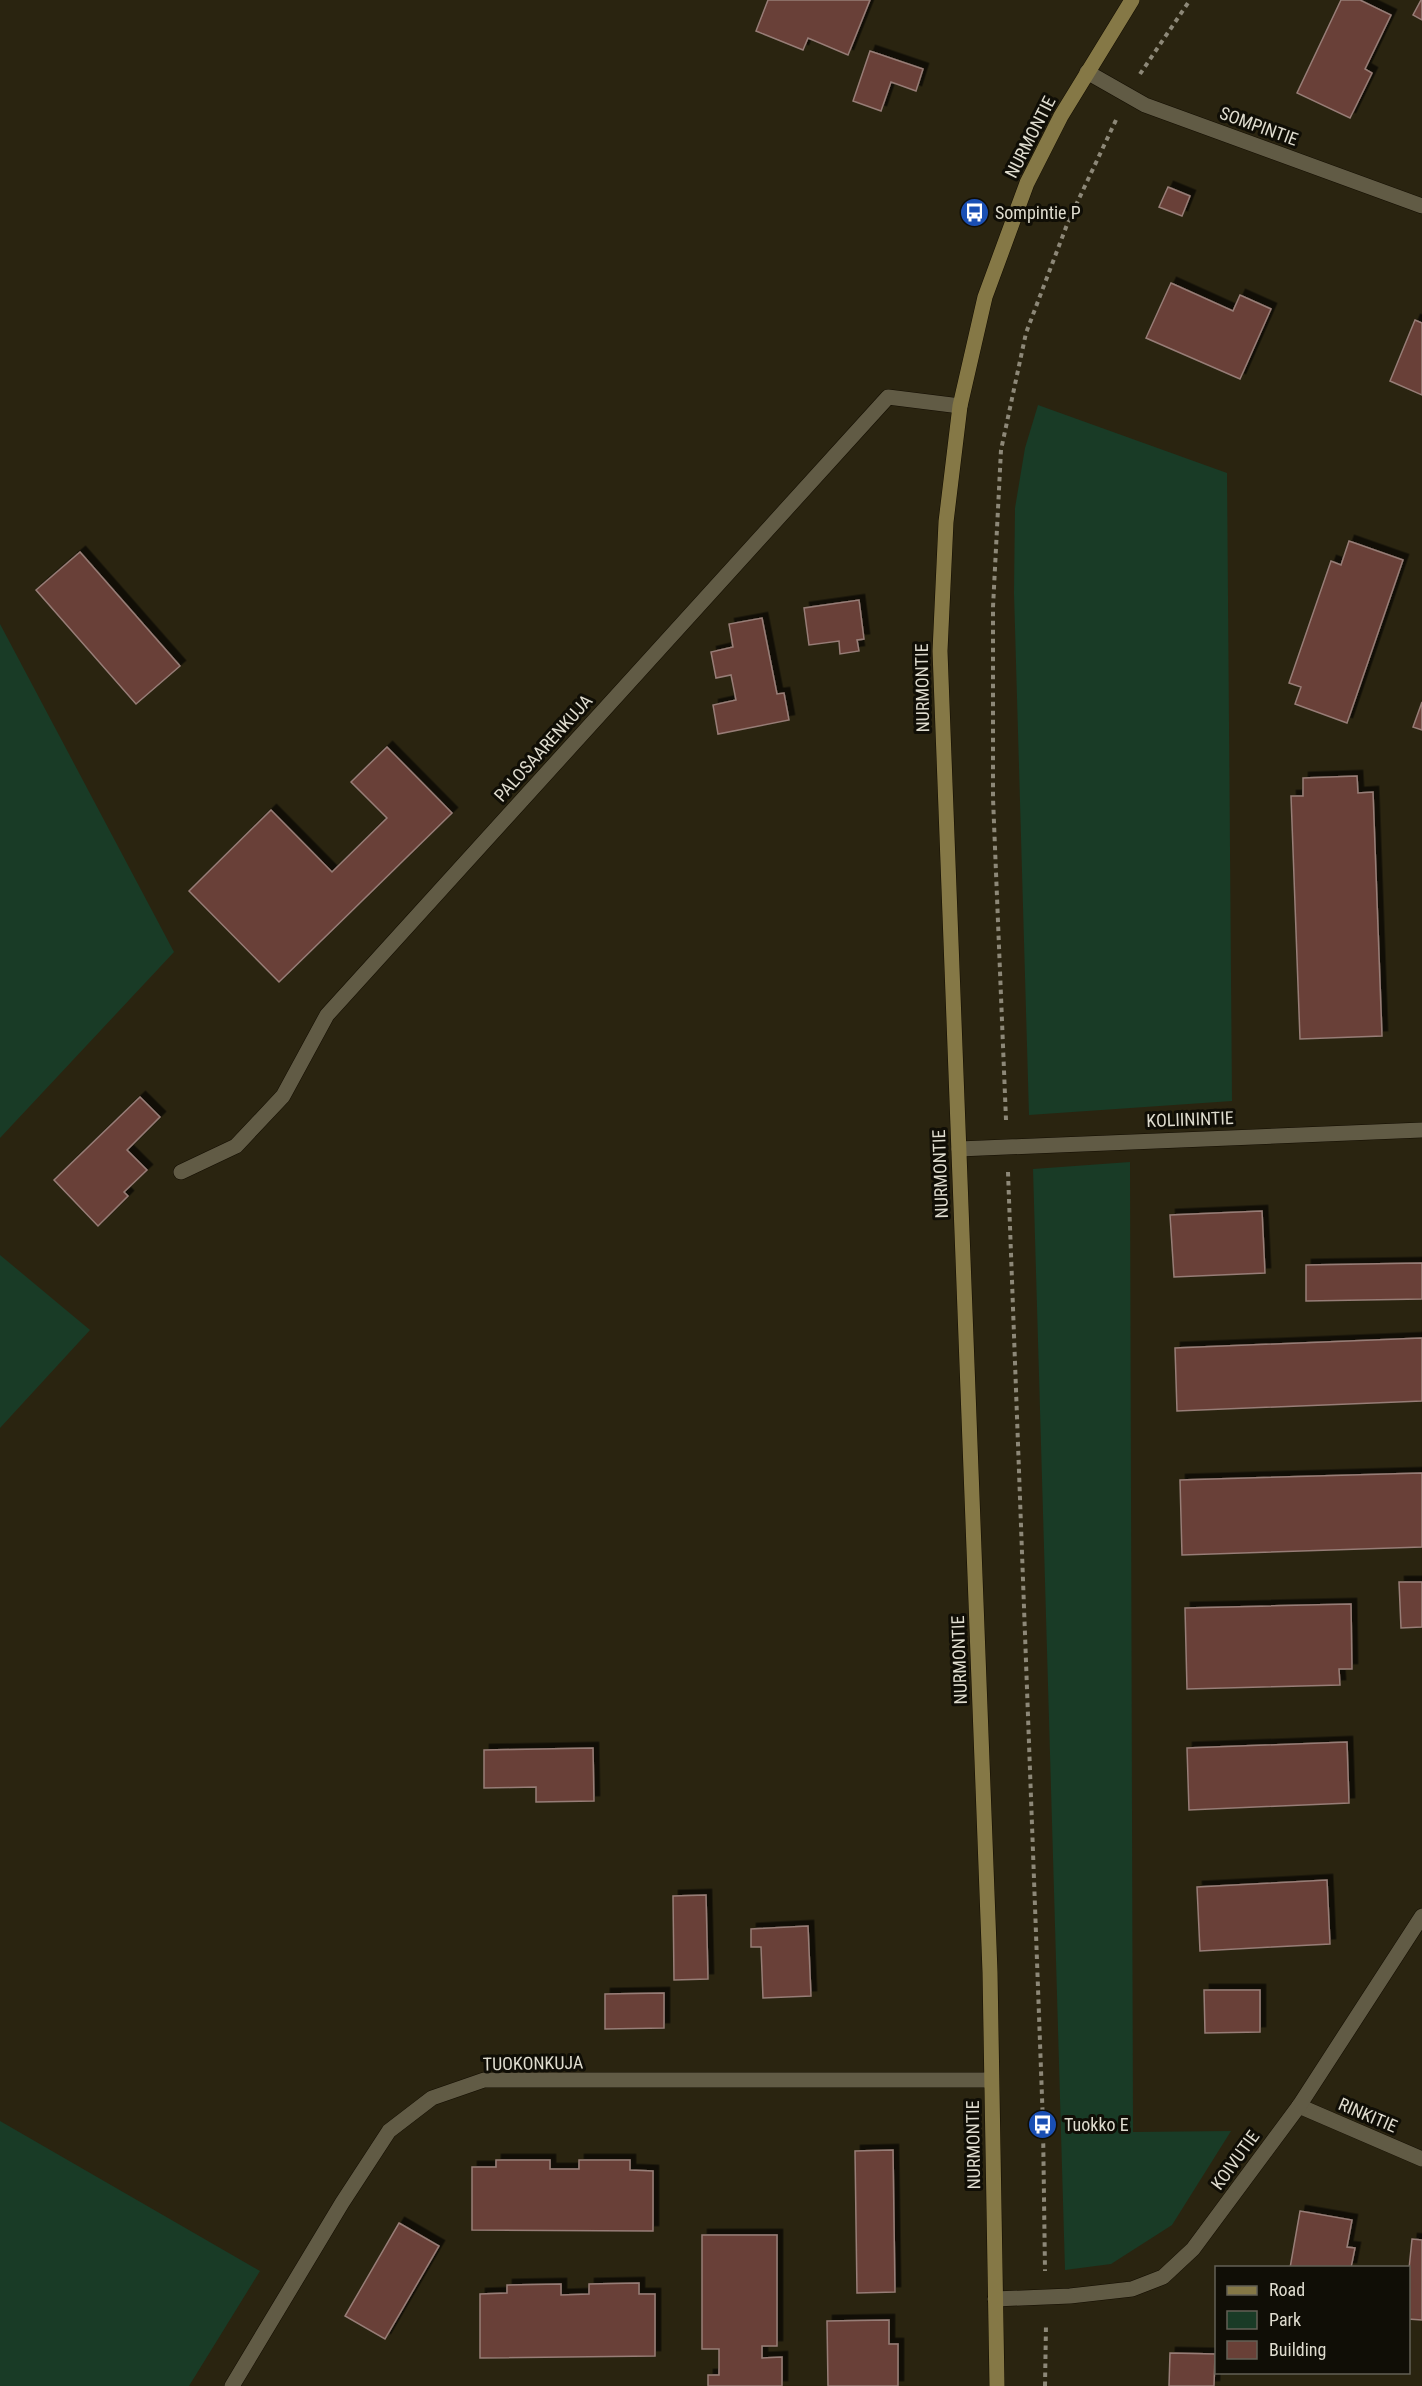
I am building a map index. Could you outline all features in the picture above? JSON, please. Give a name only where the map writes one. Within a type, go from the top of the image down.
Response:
[{"type":"main road","name":"NURMONTIE","points":[[998,2386],[989,1948],[940,651],[946,522],[960,406],[985,297],[1027,183],[1087,72],[1132,0]]},
{"type":"street","name":"SOMPINTIE","points":[[1087,72],[1144,105],[1422,206]]},
{"type":"street","name":"PALOSAARENKUJA","points":[[181,1172],[236,1146],[283,1096],[327,1015],[888,397],[960,406]]},
{"type":"street","name":"KOLIININTIE","points":[[959,1149],[1422,1130]]},
{"type":"street","name":"KOIVUTIE","points":[[995,2298],[1070,2296],[1132,2289],[1163,2277],[1193,2249],[1299,2106],[1422,1916]]},
{"type":"street","name":"TUOKONKUJA","points":[[232,2386],[342,2203],[389,2131],[432,2098],[484,2080],[991,2080]]},
{"type":"street","name":"RINKITIE","points":[[1299,2106],[1422,2159]]},
{"type":"green space","points":[[1038,405],[1227,473],[1232,1101],[1029,1115],[1014,593],[1015,508],[1025,448]]},
{"type":"green space","points":[[0,624],[174,952],[0,1138]]},
{"type":"green space","points":[[1130,1162],[1133,2132],[1231,2131],[1172,2225],[1111,2264],[1065,2270],[1033,1169]]},
{"type":"green space","points":[[0,1255],[90,1330],[0,1428]]},
{"type":"green space","points":[[0,2121],[260,2271],[189,2386],[0,2386]]},
{"type":"building","points":[[768,0],[870,0],[848,55],[808,38],[803,50],[756,31]]},
{"type":"building","points":[[1341,0],[1360,0],[1391,15],[1365,69],[1372,73],[1350,118],[1297,93]]},
{"type":"building","points":[[1422,0],[1422,20],[1413,15]]},
{"type":"building","points":[[870,51],[923,69],[916,91],[891,82],[881,111],[853,101]]},
{"type":"building","points":[[1168,187],[1190,196],[1182,216],[1159,207]]},
{"type":"building","points":[[1171,283],[1233,311],[1240,295],[1271,309],[1240,379],[1146,338]]},
{"type":"building","points":[[1415,320],[1422,323],[1422,395],[1390,381]]},
{"type":"building","points":[[1349,541],[1403,560],[1347,723],[1295,704],[1301,687],[1289,683],[1331,561],[1341,565]]},
{"type":"building","points":[[80,552],[180,666],[136,704],[36,590]]},
{"type":"building","points":[[859,600],[864,639],[857,640],[859,651],[840,654],[839,641],[809,645],[804,608]]},
{"type":"building","points":[[762,618],[777,694],[784,693],[789,720],[718,734],[713,705],[736,700],[731,675],[716,678],[711,652],[733,647],[729,624]]},
{"type":"building","points":[[1422,702],[1422,730],[1413,727]]},
{"type":"building","points":[[387,747],[452,813],[279,982],[189,891],[271,810],[332,872],[387,818],[351,782]]},
{"type":"building","points":[[1357,776],[1358,793],[1373,792],[1382,1036],[1300,1039],[1291,796],[1303,796],[1303,778]]},
{"type":"building","points":[[140,1097],[160,1117],[127,1150],[147,1170],[124,1192],[128,1196],[98,1226],[54,1180]]},
{"type":"building","points":[[1262,1211],[1265,1273],[1174,1277],[1170,1215]]},
{"type":"building","points":[[1422,1263],[1422,1299],[1306,1301],[1306,1265]]},
{"type":"building","points":[[1422,1338],[1422,1401],[1177,1411],[1175,1348]]},
{"type":"building","points":[[1422,1473],[1422,1547],[1182,1555],[1180,1480]]},
{"type":"building","points":[[1399,1582],[1422,1582],[1422,1627],[1401,1628]]},
{"type":"building","points":[[1351,1604],[1352,1669],[1339,1669],[1340,1685],[1187,1689],[1185,1608]]},
{"type":"building","points":[[1347,1742],[1349,1803],[1189,1810],[1187,1748]]},
{"type":"building","points":[[593,1748],[594,1801],[536,1802],[536,1787],[484,1788],[484,1750]]},
{"type":"building","points":[[1327,1880],[1330,1944],[1200,1951],[1197,1887]]},
{"type":"building","points":[[706,1895],[708,1979],[674,1980],[673,1896]]},
{"type":"building","points":[[808,1926],[811,1996],[763,1998],[761,1947],[751,1947],[751,1929]]},
{"type":"building","points":[[1204,1990],[1260,1990],[1260,2032],[1205,2033]]},
{"type":"building","points":[[664,1993],[664,2028],[605,2029],[605,1994]]},
{"type":"building","points":[[893,2150],[895,2292],[857,2293],[855,2151]]},
{"type":"building","points":[[496,2160],[550,2160],[550,2169],[579,2169],[579,2160],[630,2160],[630,2170],[653,2171],[653,2231],[472,2230],[472,2167],[496,2167]]},
{"type":"building","points":[[1300,2211],[1352,2220],[1347,2247],[1355,2248],[1351,2266],[1290,2266]]},
{"type":"building","points":[[399,2223],[439,2246],[385,2339],[345,2316]]},
{"type":"building","points":[[702,2235],[777,2235],[777,2346],[762,2346],[762,2358],[782,2357],[782,2386],[708,2386],[708,2375],[719,2375],[719,2349],[702,2349]]},
{"type":"building","points":[[1412,2239],[1422,2240],[1422,2320],[1410,2319],[1409,2266]]},
{"type":"building","points":[[639,2283],[639,2294],[655,2294],[655,2356],[480,2358],[480,2294],[507,2293],[507,2285],[561,2284],[561,2295],[589,2294],[589,2284]]},
{"type":"building","points":[[889,2320],[889,2344],[898,2344],[898,2386],[828,2386],[827,2321]]},
{"type":"building","points":[[1170,2353],[1215,2354],[1214,2386],[1169,2386]]},
{"type":"place","name":"Sompintie P","points":[[974,212]]},
{"type":"place","name":"Tuokko E","points":[[1043,2124]]}]
